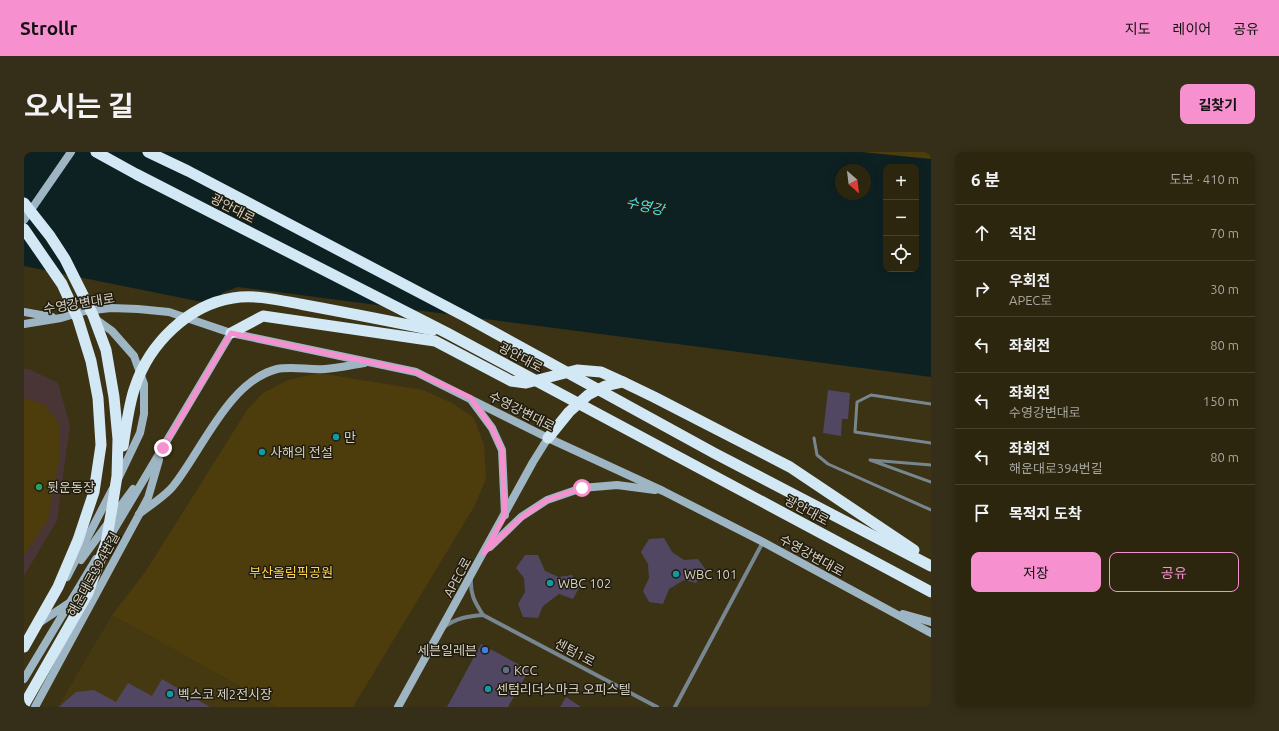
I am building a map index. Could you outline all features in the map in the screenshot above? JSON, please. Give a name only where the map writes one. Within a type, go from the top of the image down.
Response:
[{"type":"highway","name":"광안대로","points":[[96,152],[136,174],[447,333],[931,592]]},
{"type":"highway","name":"광안대로","points":[[148,152],[188,171],[466,318],[714,453],[931,566]]},
{"type":"highway","points":[[24,203],[50,236],[65,259],[93,315],[106,350],[118,432],[117,476]]},
{"type":"highway","points":[[24,229],[62,284],[78,319],[91,360],[98,398],[101,445],[94,492],[78,540],[58,587],[24,646]]},
{"type":"highway","points":[[27,705],[88,593],[106,543],[134,388],[146,362],[162,340],[181,320],[208,305],[233,298],[257,296],[447,333]]},
{"type":"highway","points":[[231,333],[263,316],[435,341],[511,381],[526,383],[577,370],[601,372],[654,397],[790,467],[931,562]]},
{"type":"highway","points":[[548,438],[570,412],[588,395],[605,386],[623,382]]},
{"type":"main road","points":[[24,220],[71,152]]},
{"type":"main road","name":"수영강변대로","points":[[24,324],[61,318],[85,311],[111,308],[138,308],[169,312],[231,333],[416,372],[471,398],[548,438],[663,491],[763,542],[931,633]]},
{"type":"main road","points":[[66,581],[126,462],[140,432],[144,414],[144,384],[134,356],[112,331],[85,311]]},
{"type":"main road","points":[[24,312],[61,318]]},
{"type":"main road","name":"해운대로394번길","points":[[24,679],[231,333]]},
{"type":"main road","points":[[139,514],[174,487],[213,424],[247,385],[277,369],[325,369],[371,362]]},
{"type":"main road","points":[[471,398],[492,428],[502,450],[505,515]]},
{"type":"main road","name":"APEC로","points":[[398,707],[533,462],[548,438]]},
{"type":"main road","name":"해운대로394번길","points":[[24,646],[66,581],[163,448]]},
{"type":"main road","name":"해운대로394번길","points":[[27,705],[148,498],[163,448]]},
{"type":"main road","points":[[484,553],[521,518],[547,500],[582,488],[603,486],[617,485],[663,491]]},
{"type":"main road","name":"해운대로394번길","points":[[39,623],[71,601]]},
{"type":"main road","points":[[890,611],[931,622]]},
{"type":"street","points":[[675,707],[763,542]]},
{"type":"street","points":[[472,575],[470,590],[475,604],[483,615]]},
{"type":"street","points":[[441,630],[451,622],[468,616],[483,615]]},
{"type":"street","name":"센텀1로","points":[[483,615],[657,707]]},
{"type":"lane","points":[[931,404],[871,395],[857,402],[855,432],[931,443]]},
{"type":"lane","points":[[814,438],[817,454],[828,464],[931,510]]},
{"type":"lane","points":[[931,465],[870,460],[931,482]]},
{"type":"shaded area","name":"뒷운동장","points":[[24,369],[29,369],[58,383],[70,425],[57,521],[24,576]]},
{"type":"shaded area","points":[[112,615],[277,707],[58,707]]},
{"type":"green space","points":[[823,152],[931,152],[931,173],[919,168],[919,164],[883,164],[883,166]]},
{"type":"green space","name":"부산올림픽공원","points":[[319,373],[423,390],[452,403],[474,418],[484,445],[486,479],[474,507],[353,707],[277,707],[112,615],[146,571],[247,410],[263,393],[288,380]]},
{"type":"green space","name":"뒷운동장","points":[[24,398],[44,404],[59,423],[60,455],[48,520],[24,555]]},
{"type":"water","name":"수영강","points":[[24,152],[862,152],[931,159],[931,377],[238,287],[222,293],[217,305],[24,266]]},
{"type":"building","points":[[828,390],[850,393],[848,419],[842,419],[841,436],[823,433]]},
{"type":"building","name":"WBC 101","points":[[664,538],[672,552],[684,560],[698,559],[706,570],[696,583],[684,580],[669,589],[663,604],[649,602],[643,591],[649,578],[648,564],[641,552],[649,539]]},
{"type":"building","name":"WBC 102","points":[[525,555],[538,555],[545,571],[559,577],[572,575],[579,588],[573,599],[559,594],[543,606],[538,618],[523,617],[518,604],[525,592],[524,578],[516,568]]},
{"type":"building","name":"센텀리더스마크 오피스텔","points":[[481,644],[529,670],[508,707],[447,707]]},
{"type":"building","name":"벡스코 제2전시장","points":[[162,679],[210,707],[59,707],[76,692],[94,690],[116,702],[128,683],[152,696]]},
{"type":"building","points":[[566,697],[581,707],[560,707]]},
{"type":"place","name":"만","points":[[336,437]]},
{"type":"place","name":"사해의 전설","points":[[262,452]]},
{"type":"place","name":"뒷운동장","points":[[39,487]]},
{"type":"place","name":"WBC 101","points":[[676,574]]},
{"type":"place","name":"WBC 102","points":[[550,583]]},
{"type":"place","name":"세븐일레븐","points":[[485,650]]},
{"type":"place","name":"KCC","points":[[506,670]]},
{"type":"place","name":"센텀리더스마크 오피스텔","points":[[488,689]]},
{"type":"place","name":"벡스코 제2전시장","points":[[170,694]]},
{"type":"route","points":[[163,448],[231,333],[416,372],[471,398],[492,428],[502,450],[505,515],[484,553],[521,518],[547,500],[582,488]]}]
